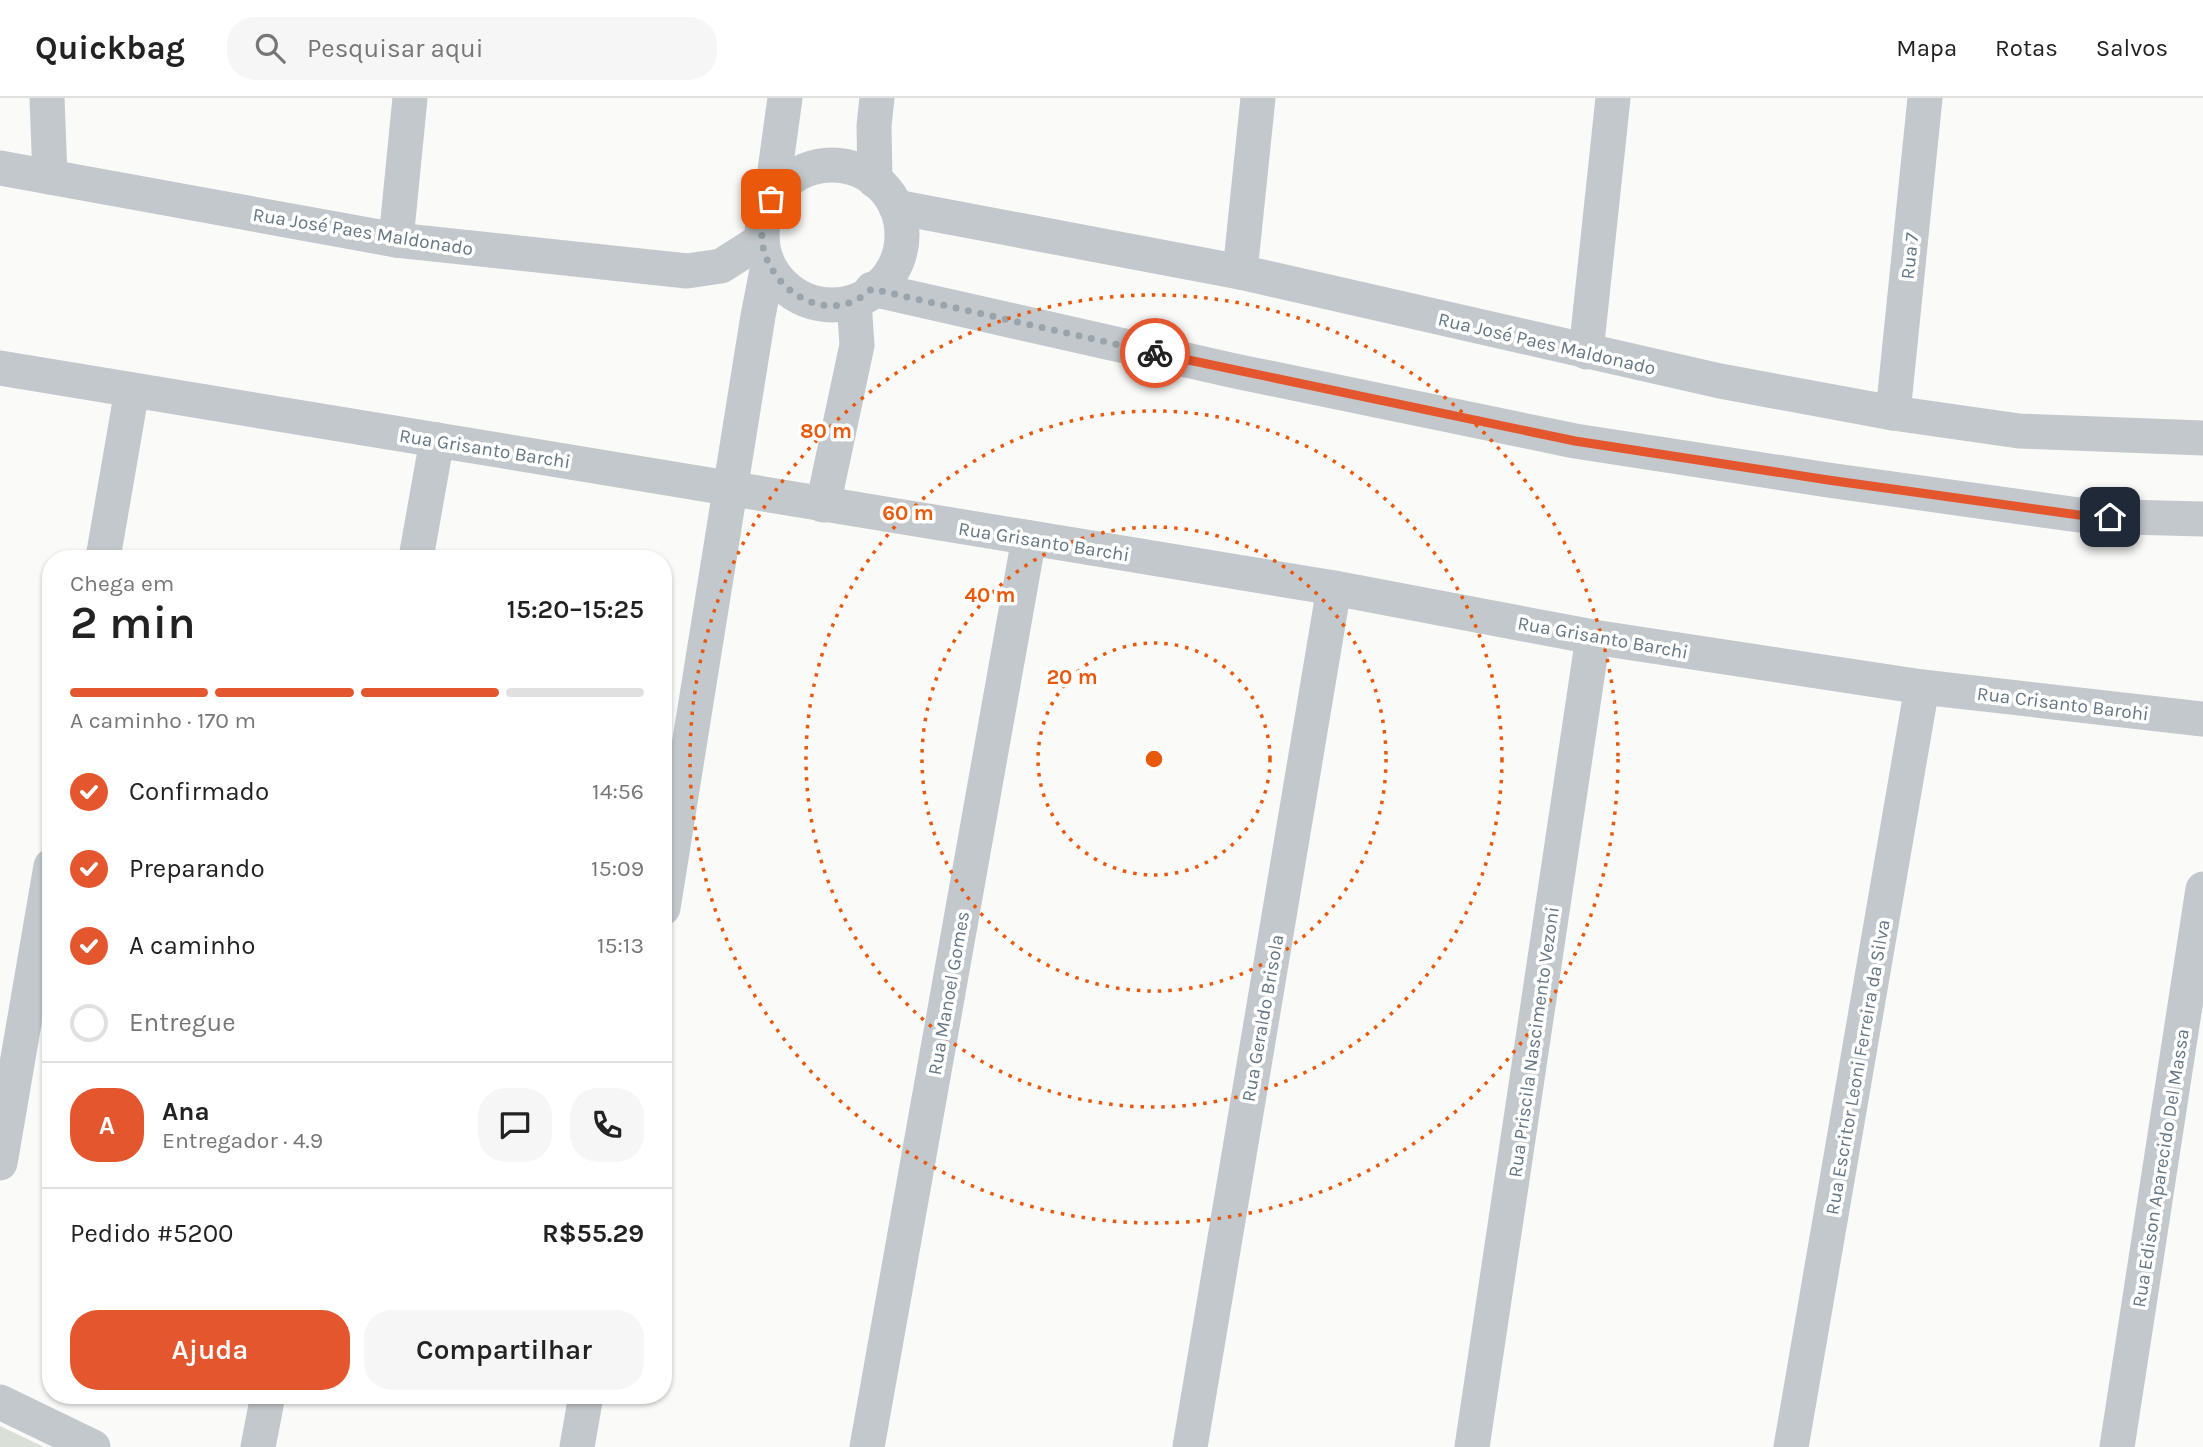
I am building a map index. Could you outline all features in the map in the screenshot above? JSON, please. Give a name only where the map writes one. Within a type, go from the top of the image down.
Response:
[{"type":"street","points":[[47,98],[50,177]]},
{"type":"street","points":[[396,240],[410,98]]},
{"type":"street","points":[[672,852],[758,316],[765,252],[764,219],[771,199],[785,98]]},
{"type":"street","points":[[765,252],[778,280],[794,294],[813,302],[834,305],[863,295],[886,278],[897,261],[902,241],[901,224],[886,194],[874,126],[877,98]]},
{"type":"street","points":[[1240,272],[1258,98]]},
{"type":"street","points":[[1586,352],[1613,98]]},
{"type":"street","name":"Rua 7","points":[[1893,413],[1926,98]]},
{"type":"street","points":[[771,199],[785,183],[802,171],[822,165],[844,165],[860,170],[886,194]]},
{"type":"street","name":"Rua José Paes Maldonado","points":[[0,168],[396,240],[687,271],[721,266],[765,252]]},
{"type":"street","name":"Rua José Paes Maldonado","points":[[886,194],[1720,381],[1893,413],[2019,431],[2203,438]]},
{"type":"street","points":[[823,505],[856,345],[863,295]]},
{"type":"street","points":[[863,295],[1575,441],[2086,516],[2203,519]]},
{"type":"street","name":"Rua Grisanto Barchi","points":[[0,368],[1334,588],[1593,637],[1923,687]]},
{"type":"street","points":[[104,550],[132,390]]},
{"type":"street","points":[[417,550],[438,440]]},
{"type":"street","name":"Rua Manoel Gomes","points":[[867,1447],[1029,538]]},
{"type":"street","name":"Rua Geraldo Brisola","points":[[1190,1447],[1334,588]]},
{"type":"street","name":"Rua Priscila Nascimento Vezoni","points":[[1472,1447],[1593,637]]},
{"type":"street","name":"Rua Crisanto Barohi","points":[[1923,687],[2203,719]]},
{"type":"street","name":"Rua Escritor Leoni Ferreira da Silva","points":[[1791,1447],[1923,687]]},
{"type":"street","name":"Rua Edison Aparecido Del Massa","points":[[2117,1447],[2203,889]]},
{"type":"street","points":[[0,1163],[42,918]]},
{"type":"street","points":[[0,1402],[93,1447]]},
{"type":"street","points":[[258,1447],[266,1404]]},
{"type":"street","points":[[577,1447],[584,1404]]},
{"type":"shaded area","points":[[0,1426],[44,1447],[0,1447]]},
{"type":"way so far","points":[[771,199],[764,219],[762,240],[768,265],[778,280],[794,294],[813,302],[834,305],[854,302],[872,289],[1155,353]]},
{"type":"route","points":[[1155,353],[1575,441],[1828,480],[2086,516],[2110,517]]}]
